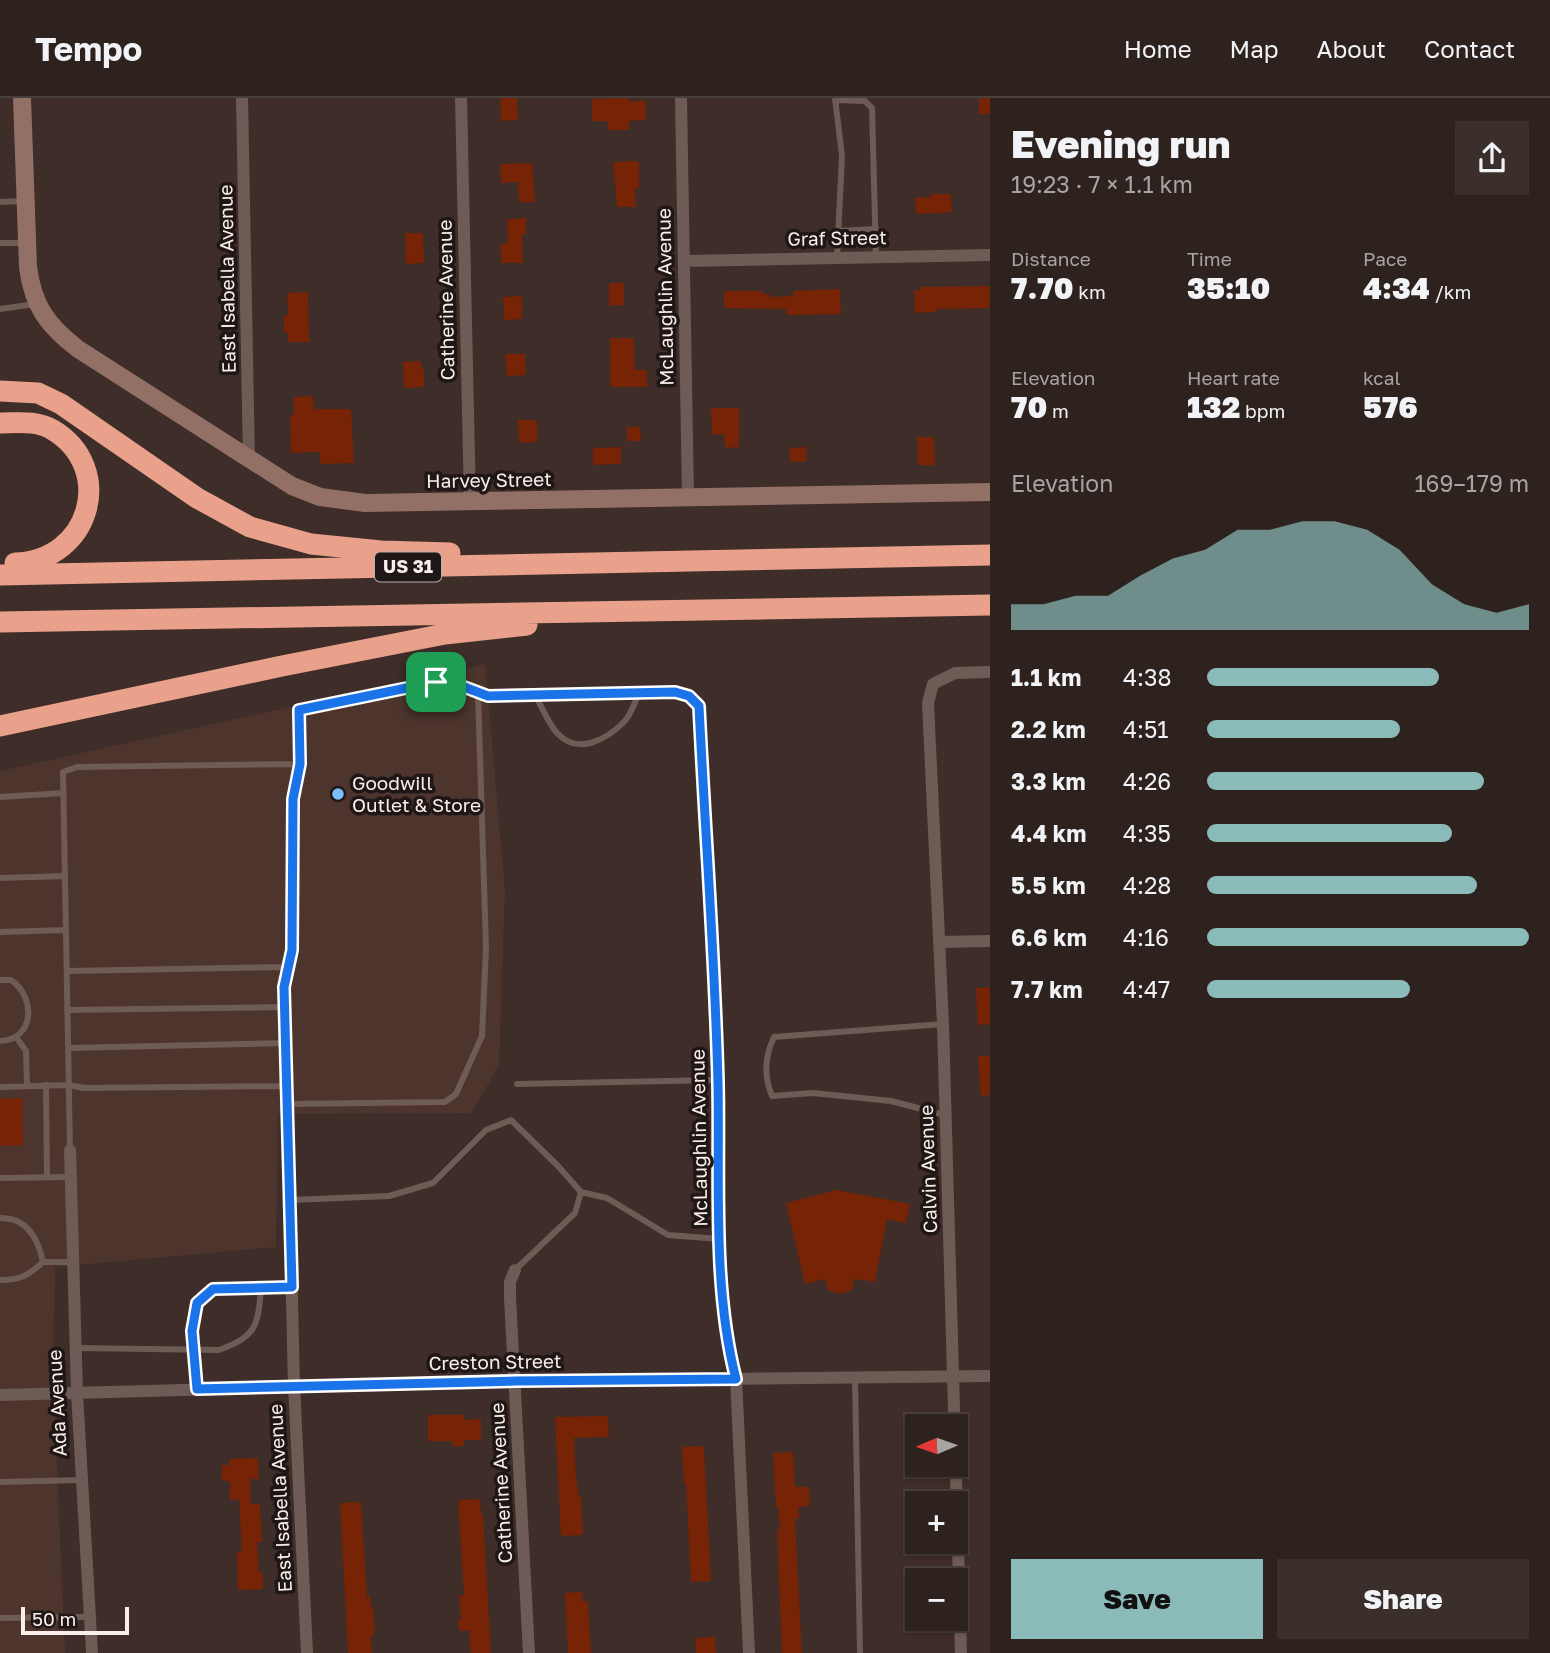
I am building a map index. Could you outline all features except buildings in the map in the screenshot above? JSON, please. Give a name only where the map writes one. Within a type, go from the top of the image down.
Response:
[{"type":"highway","points":[[0,391],[38,393],[49,398],[197,498],[250,527],[311,544],[381,551],[577,552],[658,562]]},
{"type":"highway","points":[[0,423],[30,423],[52,429],[77,454],[86,473],[88,489],[82,524],[62,549],[29,563],[0,564]]},
{"type":"highway","name":"US 31","points":[[0,575],[990,555]]},
{"type":"highway","points":[[0,622],[990,605]]},
{"type":"highway","points":[[0,726],[268,668],[445,634],[658,611]]},
{"type":"street","points":[[22,98],[25,243],[30,284],[41,311]]},
{"type":"street","name":"East Isabella Avenue","points":[[242,98],[249,460]]},
{"type":"street","name":"Catherine Avenue","points":[[461,98],[470,502]]},
{"type":"street","name":"McLaughlin Avenue","points":[[681,98],[688,496]]},
{"type":"street","name":"Graf Street","points":[[684,261],[990,255]]},
{"type":"street","name":"Harvey Street","points":[[41,311],[57,332],[78,348],[249,460],[292,486],[320,497],[365,503],[990,492]]},
{"type":"street","name":"Calvin Avenue","points":[[961,1653],[943,1024],[928,703],[933,684],[955,673],[990,673]]},
{"type":"street","name":"McLaughlin Avenue","points":[[699,706],[718,1080],[720,1240],[727,1345],[736,1379],[749,1653]]},
{"type":"street","points":[[940,942],[990,941]]},
{"type":"street","name":"East Isabella Avenue","points":[[288,1131],[294,1385],[307,1653]]},
{"type":"street","name":"Ada Avenue","points":[[70,1150],[77,1393],[92,1653]]},
{"type":"street","name":"Catherine Avenue","points":[[515,1270],[510,1282],[529,1653]]},
{"type":"street","name":"Creston Street","points":[[0,1395],[294,1385],[990,1376]]},
{"type":"lane","points":[[837,258],[842,156],[835,99],[865,101],[872,108],[876,257]]},
{"type":"lane","points":[[0,202],[24,201]]},
{"type":"lane","points":[[838,231],[876,229]]},
{"type":"lane","points":[[0,243],[25,243]]},
{"type":"lane","points":[[0,309],[41,311]]},
{"type":"lane","points":[[288,1131],[284,987],[292,950],[293,799],[300,764],[299,710],[436,682],[459,685],[488,696],[675,692],[689,696],[699,706]]},
{"type":"lane","points":[[288,1104],[445,1102],[456,1094],[482,1035],[485,993],[478,693]]},
{"type":"lane","points":[[535,695],[557,733],[580,745],[596,743],[626,720],[639,693]]},
{"type":"lane","points":[[70,1150],[63,772],[77,768],[300,764]]},
{"type":"lane","points":[[0,797],[64,793]]},
{"type":"lane","points":[[0,878],[65,876]]},
{"type":"lane","points":[[0,932],[66,930]]},
{"type":"lane","points":[[67,971],[288,967]]},
{"type":"lane","points":[[0,980],[11,980],[17,984],[29,1002],[29,1014],[16,1037],[11,1041],[0,1041]]},
{"type":"lane","points":[[67,1010],[285,1007]]},
{"type":"lane","points":[[943,1024],[774,1037],[769,1048],[767,1085],[772,1096],[813,1093],[891,1101],[945,1115]]},
{"type":"lane","points":[[16,1037],[26,1051],[27,1086]]},
{"type":"lane","points":[[68,1048],[286,1043]]},
{"type":"lane","points":[[517,1084],[718,1080]]},
{"type":"lane","points":[[0,1087],[69,1084],[83,1088],[287,1086]]},
{"type":"lane","points":[[46,1086],[47,1177]]},
{"type":"lane","points":[[291,1200],[389,1196],[433,1183],[486,1130],[511,1119],[581,1192],[607,1198],[668,1235],[720,1240]]},
{"type":"lane","points":[[0,1178],[71,1177]]},
{"type":"lane","points":[[515,1270],[575,1213],[581,1192]]},
{"type":"lane","points":[[0,1218],[19,1220],[29,1228],[40,1245],[43,1262]]},
{"type":"lane","points":[[0,1280],[29,1275],[43,1262],[73,1262]]},
{"type":"lane","points":[[76,1348],[219,1350],[236,1344],[250,1334],[259,1314],[261,1287]]},
{"type":"lane","points":[[197,1389],[192,1331],[197,1303],[213,1289],[292,1287]]},
{"type":"lane","points":[[855,1378],[860,1653]]},
{"type":"lane","points":[[0,1482],[82,1480]]},
{"type":"lane","points":[[0,1618],[90,1617]]},
{"type":"shaded area","points":[[485,664],[505,890],[499,1066],[471,1113],[278,1114],[276,1247],[55,1267],[53,1376],[65,1653],[0,1653],[0,771]]},
{"type":"place","name":"Goodwill Outlet & Store","points":[[338,794]]},
{"type":"route","points":[[436,682],[459,685],[488,696],[675,692],[689,696],[699,706],[718,1080],[720,1240],[727,1345],[736,1379],[294,1385],[197,1389],[192,1331],[197,1303],[213,1289],[292,1287],[284,987],[292,950],[293,799],[300,764],[299,710],[436,682]]}]
